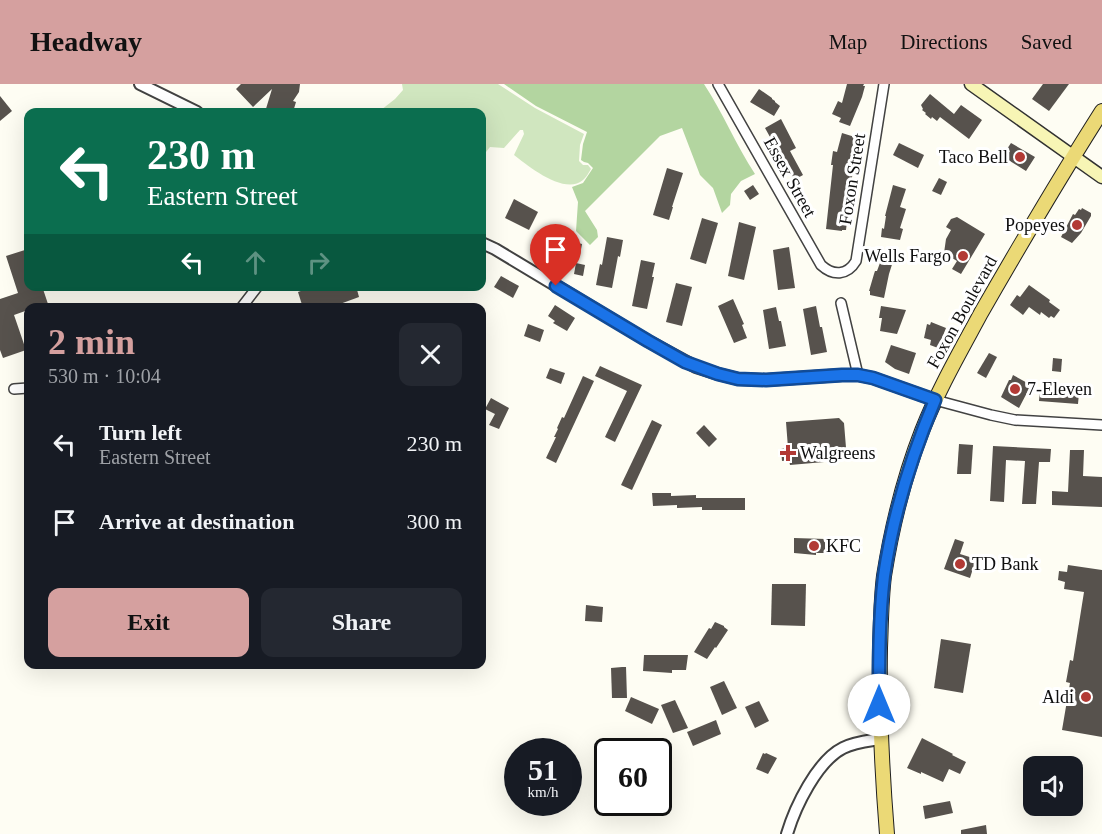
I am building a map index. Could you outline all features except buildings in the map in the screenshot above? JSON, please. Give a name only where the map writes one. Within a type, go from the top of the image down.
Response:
[{"type":"main road","points":[[971,84],[1102,177]]},
{"type":"main road","name":"Foxon Boulevard","points":[[887,834],[880,739],[881,606],[888,552],[903,490],[922,431],[952,366],[1026,234],[1102,111]]},
{"type":"street","points":[[140,84],[189,108]]},
{"type":"street","name":"Essex Street","points":[[718,84],[821,266],[834,273],[843,272]]},
{"type":"street","name":"Foxon Street","points":[[843,272],[851,269],[856,261],[884,84]]},
{"type":"street","points":[[486,245],[648,341],[696,367],[718,374],[738,379],[766,380],[858,375],[881,380],[935,400],[1015,420],[1102,425]]},
{"type":"street","points":[[245,303],[254,291]]},
{"type":"street","points":[[841,303],[858,375]]},
{"type":"street","points":[[14,389],[24,388]]},
{"type":"street","points":[[787,834],[802,798],[819,770],[842,749],[855,743],[880,739]]},
{"type":"green space","points":[[402,84],[498,84],[535,108],[584,134],[580,145],[579,161],[591,169],[584,179],[575,184],[557,182],[547,178],[514,155],[524,134],[523,130],[520,130],[504,148],[490,147],[486,152],[486,108],[384,108],[403,90]]},
{"type":"green space","points":[[504,84],[704,84],[755,174],[741,181],[731,194],[730,205],[722,213],[713,188],[700,175],[682,128],[660,136],[585,211],[597,230],[598,237],[590,245],[576,231],[578,202],[572,187],[583,183],[593,168],[581,160],[587,132],[536,106]]},
{"type":"place","name":"Taco Bell","points":[[1020,157]]},
{"type":"place","name":"Popeyes","points":[[1077,225]]},
{"type":"place","name":"Wells Fargo","points":[[963,256]]},
{"type":"place","name":"7-Eleven","points":[[1015,389]]},
{"type":"place","name":"Walgreens","points":[[788,453]]},
{"type":"place","name":"KFC","points":[[814,546]]},
{"type":"place","name":"TD Bank","points":[[960,564]]},
{"type":"place","name":"Aldi","points":[[1086,697]]},
{"type":"route","points":[[556,286],[685,362],[718,374],[738,379],[766,380],[858,375],[935,400],[922,431],[903,490],[888,552],[881,606],[879,705]]}]
